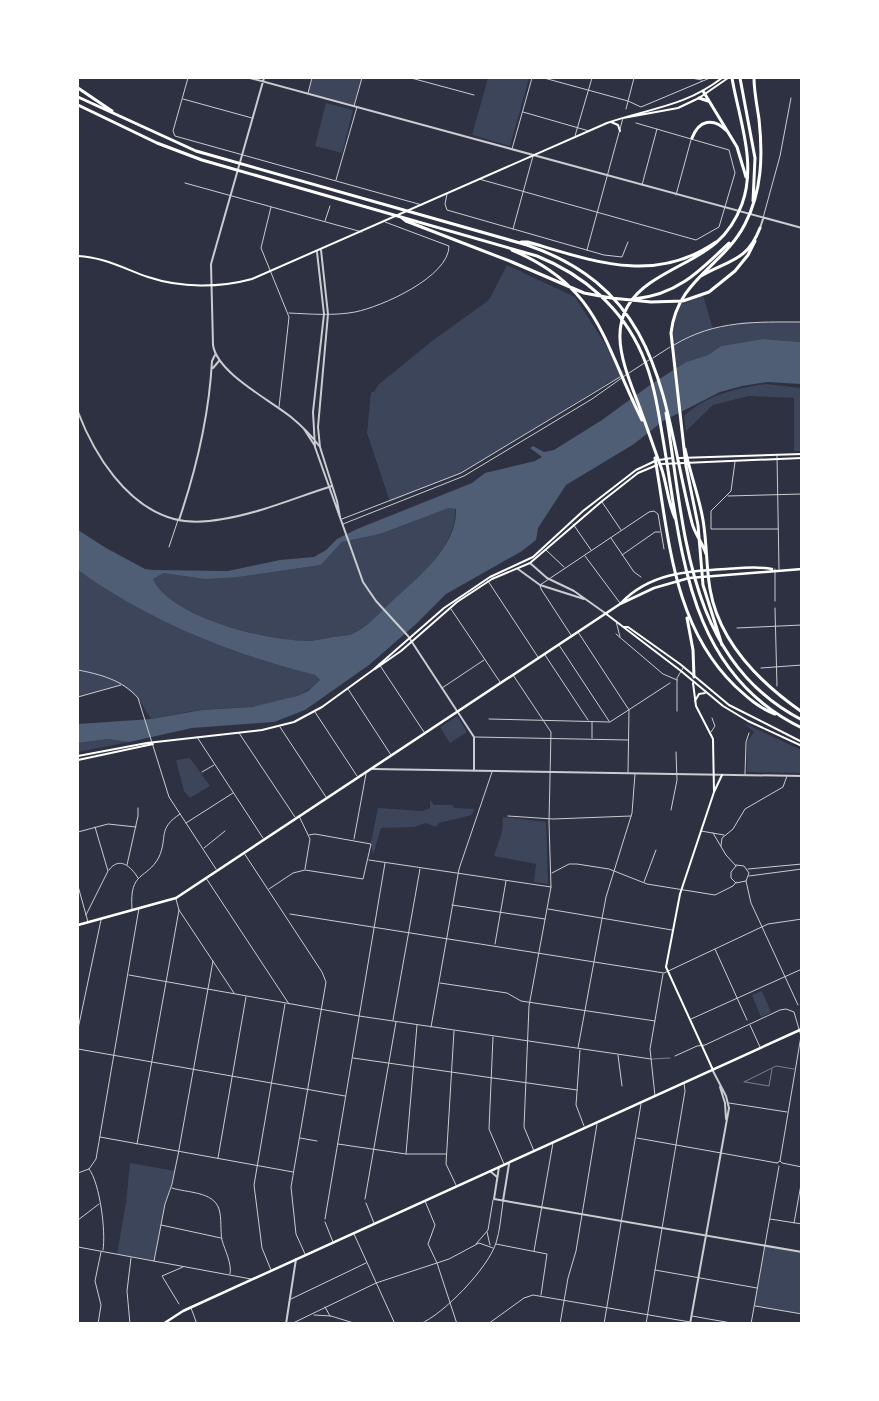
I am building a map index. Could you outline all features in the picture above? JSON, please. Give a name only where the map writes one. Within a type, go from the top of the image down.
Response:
[{"type":"highway","points":[[676,521],[648,431],[623,366],[620,350],[621,329],[632,302],[651,283],[704,254],[721,239],[735,220],[742,203],[747,179],[746,150],[732,78]]},
{"type":"highway","points":[[722,645],[721,637],[708,606],[702,580],[699,533],[687,467],[670,340],[676,309],[684,294],[739,234],[757,194],[761,159],[754,78]]},
{"type":"highway","points":[[741,79],[755,158],[752,206]]},
{"type":"highway","points":[[78,88],[118,116]]},
{"type":"highway","points":[[704,93],[731,136],[742,158],[747,179]]},
{"type":"highway","points":[[78,97],[180,145],[232,162],[518,242],[549,253],[570,264],[609,293],[619,304],[635,326],[648,350],[663,395],[693,527],[706,554]]},
{"type":"highway","points":[[699,98],[709,102]]},
{"type":"highway","points":[[78,105],[174,150],[230,169],[498,244],[552,262],[574,274],[596,291],[626,325],[642,354],[654,389],[688,582],[703,625],[722,658],[743,684],[781,716]]},
{"type":"highway","points":[[692,138],[698,126],[712,122],[721,125],[731,136]]},
{"type":"highway","points":[[401,217],[406,222],[512,262],[565,286],[595,296],[623,300],[684,301],[703,295],[735,271],[748,255],[760,228]]},
{"type":"highway","points":[[623,300],[647,298],[672,291],[691,278],[739,234]]},
{"type":"highway","points":[[518,242],[528,242],[601,263],[642,266],[663,264],[692,256],[721,239]]},
{"type":"highway","points":[[696,279],[739,259],[755,240]]},
{"type":"highway","points":[[498,244],[530,258],[559,275],[577,292],[590,310],[648,431]]},
{"type":"highway","points":[[663,395],[692,566],[708,620],[735,664],[756,687],[774,703],[802,720]]},
{"type":"highway","points":[[687,467],[702,512],[707,570],[716,613],[735,648],[761,679],[802,712]]},
{"type":"highway","points":[[659,469],[674,574],[687,612],[702,644],[726,676],[762,709],[781,716],[802,728]]},
{"type":"highway","points":[[687,612],[693,650],[694,677]]},
{"type":"main road","points":[[623,118],[663,112],[699,98],[722,78]]},
{"type":"main road","points":[[78,256],[104,260],[168,282],[212,285],[240,282],[272,272],[589,131],[623,118],[676,104],[704,93],[728,78]]},
{"type":"main road","points":[[611,122],[617,124],[620,131]]},
{"type":"main road","points":[[380,665],[408,638],[444,608],[478,584],[533,557],[577,516],[644,466],[662,459],[802,454]]},
{"type":"main road","points":[[78,760],[153,744],[280,727],[315,712],[411,642],[450,607],[488,581],[530,563],[573,524],[601,502],[638,474],[657,465],[802,458]]},
{"type":"main road","points":[[78,925],[176,898],[620,604],[654,588],[676,581],[775,569]]},
{"type":"main road","points":[[620,604],[648,583],[674,574],[707,570],[802,569]]},
{"type":"main road","points":[[605,613],[681,671],[705,693],[741,718],[802,746]]},
{"type":"main road","points":[[624,627],[628,627],[684,667],[734,708],[802,742]]},
{"type":"main road","points":[[694,683],[695,701],[714,746],[713,797]]},
{"type":"main road","points":[[695,701],[699,694],[705,693]]},
{"type":"main road","points":[[78,756],[147,743],[153,744]]},
{"type":"main road","points":[[713,1070],[667,970],[681,890],[722,775]]},
{"type":"main road","points":[[163,1324],[190,1307],[305,1254],[801,1030]]},
{"type":"street","points":[[188,78],[174,127],[175,136],[422,205]]},
{"type":"street","points":[[250,78],[763,219],[802,228]]},
{"type":"street","points":[[264,78],[211,264],[215,355],[219,361],[304,429],[320,447]]},
{"type":"street","points":[[308,94],[312,78]]},
{"type":"street","points":[[336,181],[362,78]]},
{"type":"street","points":[[411,78],[474,95]]},
{"type":"street","points":[[512,150],[532,78]]},
{"type":"street","points":[[544,78],[643,106],[710,78]]},
{"type":"street","points":[[575,137],[592,78]]},
{"type":"street","points":[[626,109],[634,78]]},
{"type":"street","points":[[691,78],[702,81]]},
{"type":"street","points":[[760,228],[780,156],[791,98]]},
{"type":"street","points":[[183,99],[252,118]]},
{"type":"street","points":[[522,112],[589,131]]},
{"type":"street","points":[[587,250],[623,118]]},
{"type":"street","points":[[479,180],[696,240],[708,235],[720,226],[735,170],[729,150],[636,123]]},
{"type":"street","points":[[642,185],[657,129]]},
{"type":"street","points":[[676,195],[692,138]]},
{"type":"street","points":[[544,151],[545,159]]},
{"type":"street","points":[[513,230],[533,156]]},
{"type":"street","points":[[185,184],[362,232]]},
{"type":"street","points":[[446,194],[445,204],[447,210],[587,250],[620,258],[623,256],[628,242]]},
{"type":"street","points":[[324,221],[330,206]]},
{"type":"street","points":[[271,207],[261,245],[289,312],[279,408]]},
{"type":"street","points":[[289,312],[328,314],[361,311],[400,295],[438,270],[446,258],[449,246],[385,222]]},
{"type":"street","points":[[322,250],[328,314],[318,417],[320,447],[340,518]]},
{"type":"street","points":[[315,446],[313,412],[324,314],[317,252]]},
{"type":"street","points":[[343,526],[464,476],[692,335],[743,322],[802,322]]},
{"type":"street","points":[[321,344],[325,345]]},
{"type":"street","points":[[169,547],[199,456],[208,410],[212,361],[215,355]]},
{"type":"street","points":[[212,371],[219,361]]},
{"type":"street","points":[[340,518],[461,473],[608,382],[626,375]]},
{"type":"street","points":[[78,412],[100,456],[123,486],[149,507],[179,520],[202,521],[232,518],[332,486]]},
{"type":"street","points":[[304,429],[315,446],[363,582],[411,642],[474,737],[474,771]]},
{"type":"street","points":[[777,454],[779,569]]},
{"type":"street","points":[[738,460],[734,465],[732,490],[711,511],[711,529],[778,529]]},
{"type":"street","points":[[732,490],[741,495]]},
{"type":"street","points":[[728,496],[802,494]]},
{"type":"street","points":[[601,502],[621,531]]},
{"type":"street","points":[[540,585],[651,512],[658,514],[664,549]]},
{"type":"street","points":[[573,524],[591,550]]},
{"type":"street","points":[[622,555],[656,532],[661,532]]},
{"type":"street","points":[[611,537],[634,572],[641,577]]},
{"type":"street","points":[[546,550],[565,568]]},
{"type":"street","points":[[584,555],[620,604]]},
{"type":"street","points":[[530,563],[550,580],[574,591],[605,613]]},
{"type":"street","points":[[518,569],[540,585],[584,599]]},
{"type":"street","points":[[775,569],[775,601]]},
{"type":"street","points":[[488,581],[538,658]]},
{"type":"street","points":[[540,585],[540,589],[572,636]]},
{"type":"street","points":[[450,607],[500,683]]},
{"type":"street","points":[[775,608],[777,686]]},
{"type":"street","points":[[616,621],[620,638]]},
{"type":"street","points":[[737,628],[802,625]]},
{"type":"street","points":[[578,632],[629,710],[628,774]]},
{"type":"street","points":[[616,634],[663,674],[677,680]]},
{"type":"street","points":[[559,644],[610,722]]},
{"type":"street","points":[[544,654],[589,722]]},
{"type":"street","points":[[442,688],[485,660]]},
{"type":"street","points":[[380,665],[424,733]]},
{"type":"street","points":[[761,668],[802,665]]},
{"type":"street","points":[[677,711],[677,680],[684,667]]},
{"type":"street","points":[[78,670],[98,674],[121,685],[135,695],[142,706],[169,797],[217,870]]},
{"type":"street","points":[[513,675],[551,731],[551,888],[530,1003],[526,1083],[525,1129],[534,1151]]},
{"type":"street","points":[[694,677],[694,683]]},
{"type":"street","points":[[489,719],[610,722],[670,683]]},
{"type":"street","points":[[78,697],[121,685]]},
{"type":"street","points":[[347,689],[391,755]]},
{"type":"street","points":[[315,712],[358,777]]},
{"type":"street","points":[[710,733],[714,728],[712,718]]},
{"type":"street","points":[[592,722],[592,739]]},
{"type":"street","points":[[280,727],[326,798]]},
{"type":"street","points":[[239,733],[295,818]]},
{"type":"street","points":[[745,775],[746,742],[749,733]]},
{"type":"street","points":[[197,737],[264,839]]},
{"type":"street","points":[[474,737],[629,740]]},
{"type":"street","points":[[670,810],[676,774],[676,752]]},
{"type":"street","points":[[202,772],[215,765]]},
{"type":"street","points":[[371,769],[802,776]]},
{"type":"street","points":[[354,840],[366,771]]},
{"type":"street","points":[[431,1027],[458,874],[492,771]]},
{"type":"street","points":[[585,1128],[577,1110],[579,1049],[602,918],[614,871],[632,816],[635,774]]},
{"type":"street","points":[[721,846],[724,835],[733,828],[749,805],[783,787],[787,776]]},
{"type":"street","points":[[186,823],[233,792]]},
{"type":"street","points":[[127,865],[136,827],[138,808]]},
{"type":"street","points":[[132,910],[132,895],[138,878],[157,861],[161,852],[165,828],[180,814]]},
{"type":"street","points":[[299,816],[310,840],[305,870]]},
{"type":"street","points":[[508,816],[550,819],[632,816]]},
{"type":"street","points":[[78,832],[95,826],[114,824],[136,827]]},
{"type":"street","points":[[95,826],[108,871]]},
{"type":"street","points":[[701,831],[724,835]]},
{"type":"street","points":[[203,849],[226,832]]},
{"type":"street","points":[[713,833],[736,866]]},
{"type":"street","points":[[269,889],[293,873],[305,870],[363,879],[369,860],[371,844],[315,834],[309,835]]},
{"type":"street","points":[[644,883],[656,850]]},
{"type":"street","points":[[244,852],[287,914],[325,978],[326,986],[291,1190],[296,1234],[305,1254]]},
{"type":"street","points":[[369,860],[551,888]]},
{"type":"street","points":[[333,1242],[325,1220],[385,863]]},
{"type":"street","points":[[86,915],[108,871],[118,864],[127,865],[138,878]]},
{"type":"street","points":[[551,874],[574,864],[614,871],[644,883],[718,895],[736,882],[746,881]]},
{"type":"street","points":[[736,866],[744,866],[748,869],[802,864]]},
{"type":"street","points":[[736,866],[731,872],[731,878],[736,882]]},
{"type":"street","points":[[365,1199],[420,868]]},
{"type":"street","points":[[748,869],[749,876],[746,881],[751,901],[798,1005]]},
{"type":"street","points":[[749,876],[802,869]]},
{"type":"street","points":[[206,877],[289,1004]]},
{"type":"street","points":[[495,945],[506,880]]},
{"type":"street","points":[[78,886],[88,922]]},
{"type":"street","points":[[176,898],[179,910],[234,994]]},
{"type":"street","points":[[452,905],[546,919]]},
{"type":"street","points":[[78,1173],[94,1164],[140,908]]},
{"type":"street","points":[[548,909],[673,930]]},
{"type":"street","points":[[137,1144],[179,910]]},
{"type":"street","points":[[287,914],[374,926],[664,973]]},
{"type":"street","points":[[78,1028],[101,919]]},
{"type":"street","points":[[655,1096],[650,1049],[664,973],[762,927],[778,921],[802,919]]},
{"type":"street","points":[[715,948],[747,1020]]},
{"type":"street","points":[[154,1261],[166,1200],[171,1188],[179,1151],[212,961]]},
{"type":"street","points":[[690,1020],[802,969]]},
{"type":"street","points":[[129,975],[358,1016],[651,1059]]},
{"type":"street","points":[[439,982],[507,992],[519,1000],[530,1003],[655,1021]]},
{"type":"street","points":[[218,1158],[247,996]]},
{"type":"street","points":[[271,1270],[262,1248],[254,1185],[286,1003]]},
{"type":"street","points":[[675,1056],[786,1009],[794,1012],[801,1030],[780,1161],[782,1164]]},
{"type":"street","points":[[406,1154],[417,1025]]},
{"type":"street","points":[[749,1025],[760,1048]]},
{"type":"street","points":[[454,1030],[446,1164],[456,1187]]},
{"type":"street","points":[[493,1036],[489,1128],[508,1171]]},
{"type":"street","points":[[78,1049],[345,1096]]},
{"type":"street","points":[[618,1054],[622,1086]]},
{"type":"street","points":[[352,1058],[577,1090]]},
{"type":"street","points":[[713,1070],[725,1103],[726,1119]]},
{"type":"street","points":[[646,1324],[685,1091],[684,1083]]},
{"type":"street","points":[[488,1324],[525,1297],[541,1296],[690,1323],[729,1103],[720,1087]]},
{"type":"street","points":[[604,1324],[641,1103]]},
{"type":"street","points":[[729,1103],[788,1112]]},
{"type":"street","points":[[560,1324],[582,1214],[597,1123]]},
{"type":"street","points":[[100,1137],[293,1172]]},
{"type":"street","points":[[299,1138],[317,1141]]},
{"type":"street","points":[[636,1138],[777,1163],[780,1161]]},
{"type":"street","points":[[534,1251],[553,1143]]},
{"type":"street","points":[[337,1144],[406,1154],[447,1154]]},
{"type":"street","points":[[420,1324],[433,1317],[472,1280],[496,1244],[509,1163]]},
{"type":"street","points":[[751,1324],[779,1166],[777,1163]]},
{"type":"street","points":[[779,1166],[782,1164],[802,1167]]},
{"type":"street","points":[[490,1246],[487,1231],[499,1167]]},
{"type":"street","points":[[88,1169],[94,1175],[104,1226],[95,1281],[101,1305],[98,1324]]},
{"type":"street","points":[[490,1172],[497,1177]]},
{"type":"street","points":[[794,1223],[802,1179]]},
{"type":"street","points":[[171,1188],[206,1196],[214,1202],[219,1211],[222,1238],[231,1269],[230,1275]]},
{"type":"street","points":[[494,1199],[802,1252]]},
{"type":"street","points":[[425,1200],[435,1225],[428,1244],[437,1262],[457,1324]]},
{"type":"street","points":[[366,1203],[374,1224]]},
{"type":"street","points":[[78,1220],[100,1204]]},
{"type":"street","points":[[769,1219],[802,1224]]},
{"type":"street","points":[[161,1224],[222,1238]]},
{"type":"street","points":[[291,1324],[313,1315],[325,1307],[376,1282],[459,1254],[475,1244],[487,1231]]},
{"type":"street","points":[[354,1233],[395,1324]]},
{"type":"street","points":[[475,1244],[484,1243],[493,1248]]},
{"type":"street","points":[[496,1244],[545,1253],[547,1256],[541,1296]]},
{"type":"street","points":[[78,1247],[252,1279]]},
{"type":"street","points":[[130,1324],[127,1291],[132,1257]]},
{"type":"street","points":[[286,1324],[296,1259]]},
{"type":"street","points":[[290,1299],[367,1262]]},
{"type":"street","points":[[179,1304],[162,1276],[183,1267]]},
{"type":"street","points":[[654,1270],[757,1288]]},
{"type":"street","points":[[754,1306],[802,1314]]},
{"type":"street","points":[[190,1307],[197,1324]]},
{"type":"street","points":[[325,1307],[331,1316]]},
{"type":"street","points":[[313,1315],[331,1316],[357,1324]]},
{"type":"street","points":[[692,1316],[737,1324]]},
{"type":"lane","points":[[651,1059],[670,1058]]},
{"type":"lane","points":[[772,1067],[769,1086],[744,1082],[772,1067],[796,1070]]},
{"type":"shaded area","points":[[312,78],[362,78],[354,106],[308,93]]},
{"type":"shaded area","points":[[488,78],[529,78],[510,146],[472,135]]},
{"type":"shaded area","points":[[326,103],[353,110],[342,153],[315,146]]},
{"type":"shaded area","points":[[507,265],[575,297],[625,375],[608,383],[461,473],[390,502],[367,433],[371,392],[374,392],[378,385],[432,341],[489,300]]},
{"type":"shaded area","points":[[703,295],[713,329],[743,322],[801,322],[801,342],[763,339],[721,346],[708,355],[686,362],[673,370],[671,328],[680,301],[683,304]]},
{"type":"shaded area","points":[[763,339],[801,342],[801,384],[767,382],[742,386],[720,392],[663,421],[634,444],[566,485],[538,528],[536,540],[522,551],[446,594],[416,624],[369,665],[305,710],[274,722],[192,728],[129,742],[108,739],[78,743],[78,724],[151,719],[202,710],[252,707],[297,696],[308,691],[320,680],[315,675],[252,657],[191,634],[133,605],[105,588],[78,570],[78,530],[145,569],[153,570],[228,571],[280,560],[314,557],[326,550],[337,539],[357,529],[472,483],[485,473],[535,461],[542,457],[530,448],[533,446],[544,452],[554,450],[602,420],[650,385],[686,362],[708,355],[721,346]],"holes":[[[449,508],[456,509],[455,523],[450,536],[433,562],[363,628],[350,635],[311,641],[293,640],[248,632],[223,625],[200,616],[180,605],[163,593],[153,579],[164,573],[205,579],[238,577],[321,565],[342,542],[380,534]]]},
{"type":"shaded area","points":[[766,384],[801,388],[801,451],[794,451],[794,398],[749,396],[713,405],[686,431],[684,416],[702,403],[733,390]]},
{"type":"shaded area","points":[[449,508],[455,508],[450,536],[433,562],[363,628],[350,635],[311,641],[272,637],[248,632],[201,616],[180,605],[164,593],[153,579],[164,573],[238,577],[321,565],[342,542],[380,534]]},
{"type":"shaded area","points":[[78,570],[133,605],[191,634],[252,657],[315,675],[320,680],[308,690],[279,702],[248,707],[201,710],[151,719],[138,698],[121,685],[78,697]]},
{"type":"shaded area","points":[[457,716],[467,732],[450,743],[440,727]]},
{"type":"shaded area","points":[[744,723],[801,750],[801,773],[747,772],[747,742],[754,732]]},
{"type":"shaded area","points":[[108,739],[129,742],[78,752],[78,743]]},
{"type":"shaded area","points":[[190,758],[210,786],[190,798],[184,791],[176,760]]},
{"type":"shaded area","points":[[430,800],[434,805],[453,805],[454,808],[474,809],[472,815],[439,823],[436,827],[426,823],[414,827],[381,828],[373,855],[371,842],[378,808],[423,811],[430,808]]},
{"type":"shaded area","points":[[503,817],[546,822],[548,884],[534,882],[536,864],[494,856],[502,832]]},
{"type":"shaded area","points":[[762,991],[771,1012],[761,1017],[752,995]]},
{"type":"shaded area","points":[[130,1163],[175,1171],[165,1204],[154,1261],[117,1254],[126,1203]]},
{"type":"shaded area","points":[[765,1246],[801,1252],[801,1314],[754,1306]]}]
